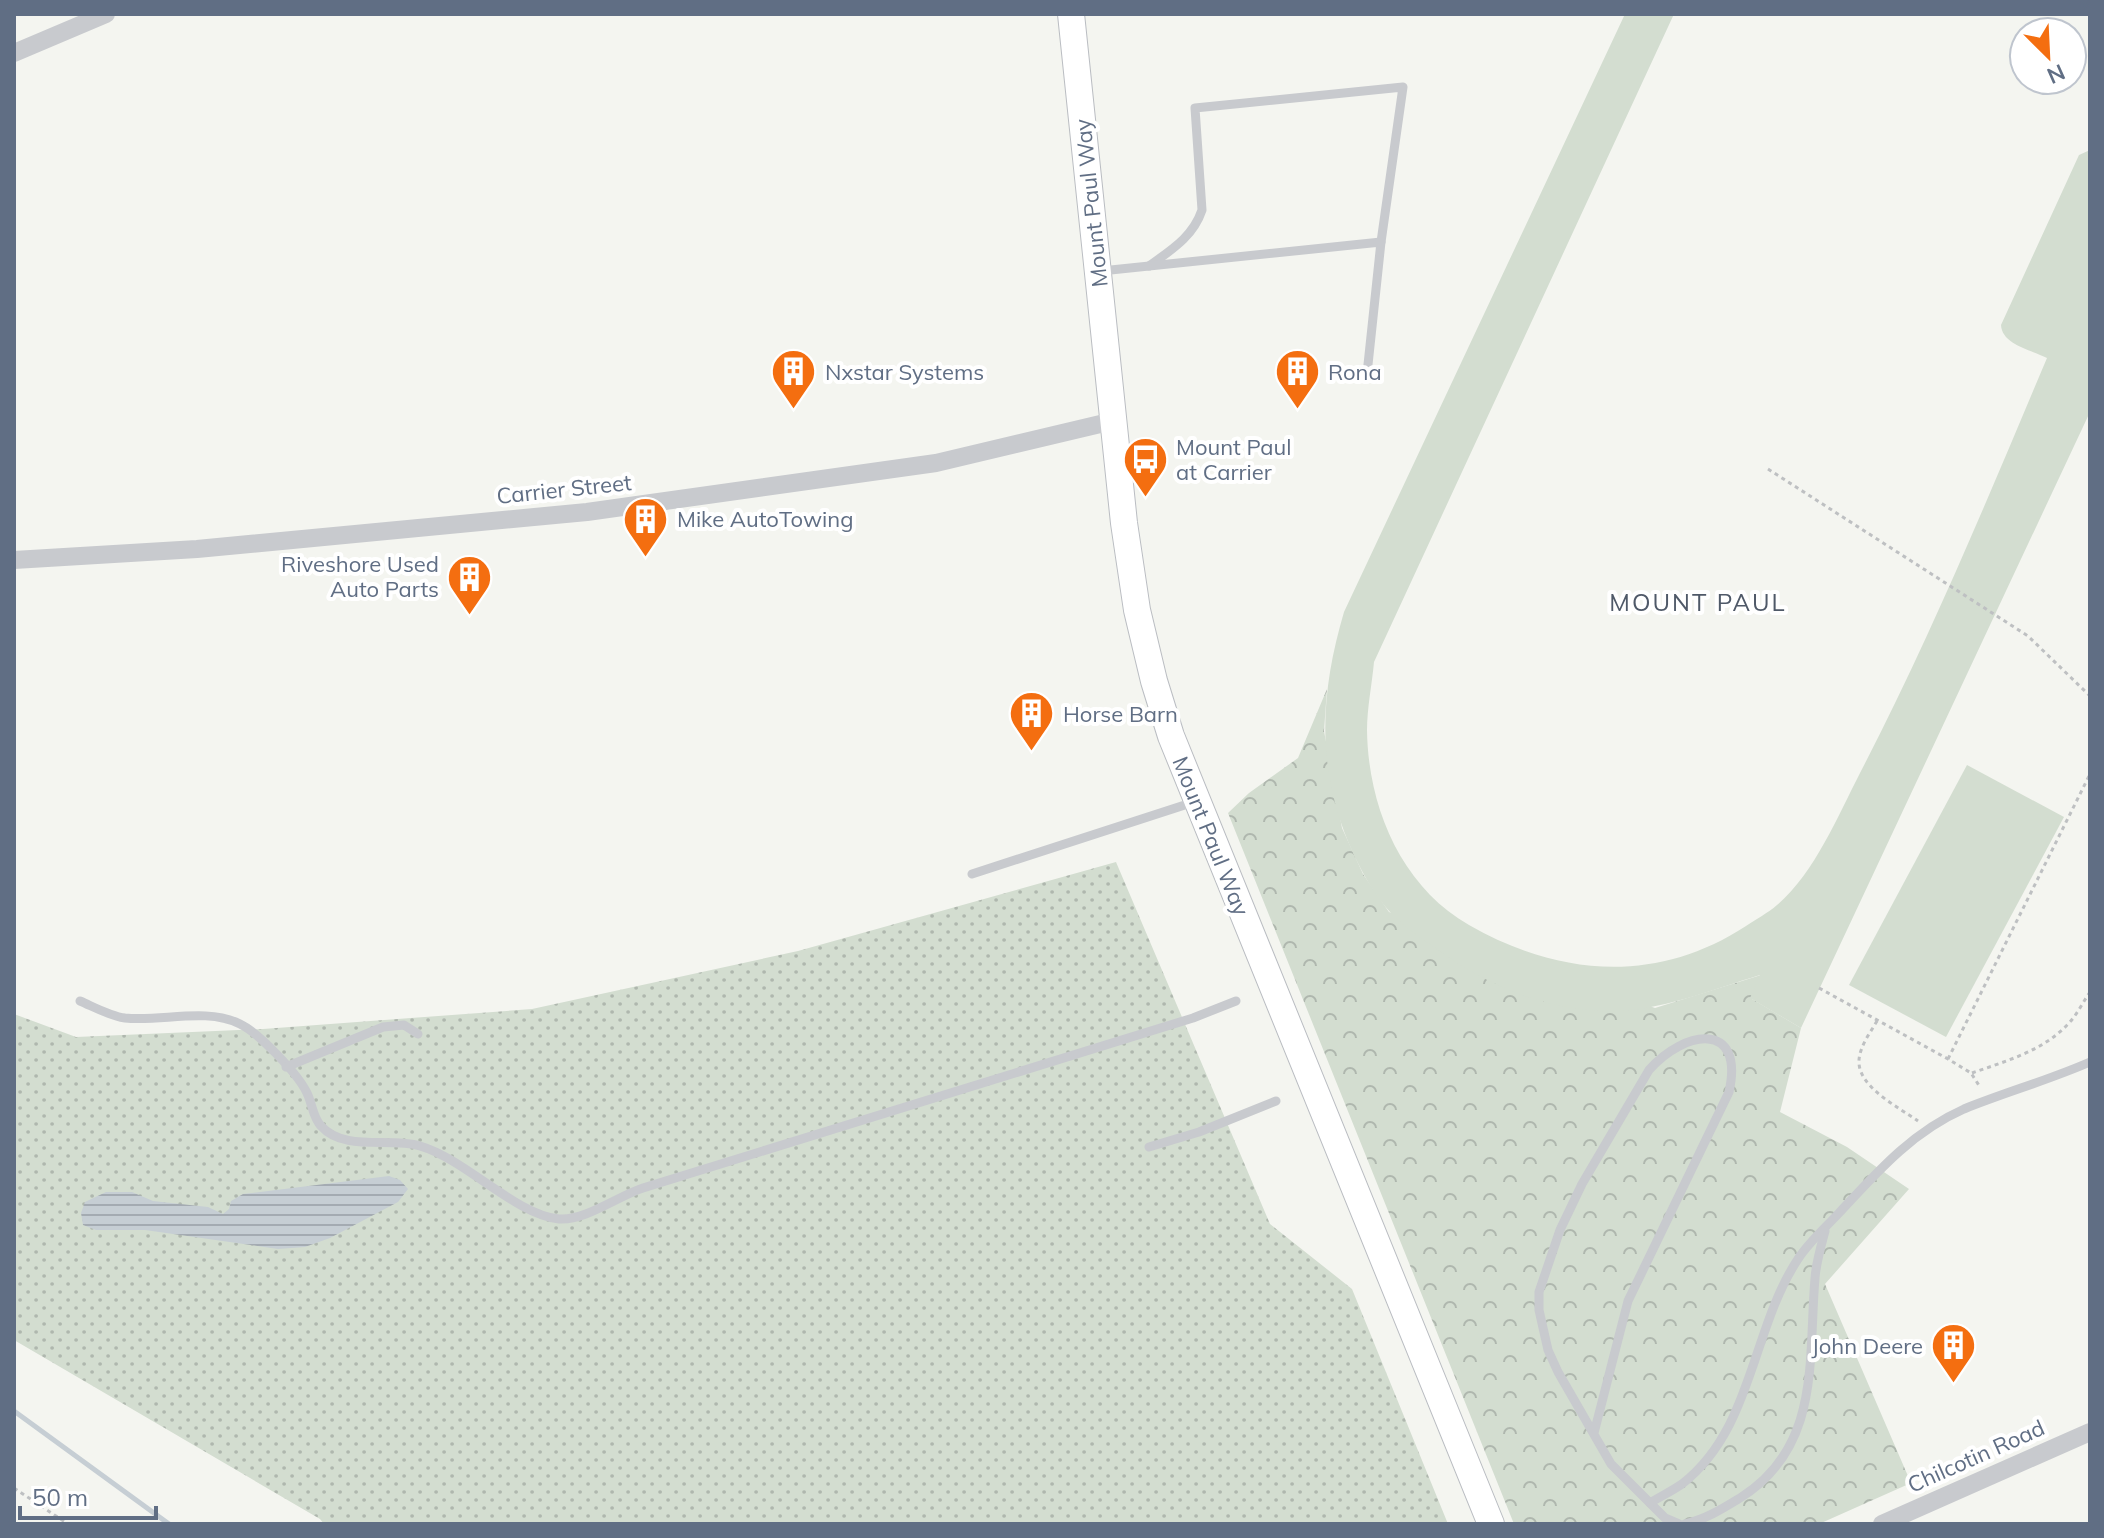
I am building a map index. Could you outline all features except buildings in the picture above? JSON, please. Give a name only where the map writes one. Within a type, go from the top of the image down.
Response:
[{"type":"street","points":[[14,53],[106,14]]},
{"type":"street","name":"Mount Paul Way","points":[[1071,14],[1124,523],[1137,610],[1154,681],[1171,736],[1491,1524]]},
{"type":"street","name":"Carrier Street","points":[[14,560],[181,550],[587,512],[936,463],[1113,421]]},
{"type":"street","name":"Chilcotin Road","points":[[1882,1524],[1916,1517],[2090,1432]]},
{"type":"lane","points":[[1149,266],[1183,241],[1197,223],[1202,210],[1195,108],[1403,87],[1381,242],[1367,374]]},
{"type":"lane","points":[[1098,271],[1381,242]]},
{"type":"lane","points":[[972,874],[1197,801]]},
{"type":"lane","points":[[80,1001],[123,1018],[228,1019],[255,1034],[303,1085],[317,1121],[330,1133],[344,1139],[418,1145],[442,1154],[535,1212],[558,1219],[589,1212],[632,1191],[1193,1018],[1236,1001]]},
{"type":"lane","points":[[286,1067],[383,1027],[404,1025],[418,1034]]},
{"type":"lane","points":[[1594,1433],[1628,1301],[1729,1092],[1733,1072],[1730,1056],[1721,1044],[1704,1038],[1682,1043],[1664,1053],[1649,1070],[1582,1184],[1545,1271],[1539,1292],[1539,1310],[1548,1350],[1558,1372],[1611,1464],[1665,1518],[1682,1524],[1702,1520],[1758,1487],[1781,1462],[1805,1411],[1811,1374],[1815,1274],[1826,1227]]},
{"type":"lane","points":[[1650,1503],[1682,1483],[1726,1432],[1737,1410],[1767,1322],[1799,1258],[1879,1169],[1928,1128],[1986,1101],[2090,1062]]},
{"type":"lane","points":[[1149,1147],[1227,1122],[1276,1101]]},
{"type":"path","points":[[1768,469],[2028,636],[2090,696]]},
{"type":"path","points":[[1948,1059],[2090,774]]},
{"type":"path","points":[[1819,988],[1971,1073],[1986,1101]]},
{"type":"path","points":[[1971,1073],[2026,1053],[2050,1040],[2071,1022],[2090,992]]},
{"type":"path","points":[[1878,1020],[1863,1046],[1859,1063],[1862,1075],[1873,1088],[1928,1128]]},
{"type":"path","points":[[14,1488],[68,1524]]},
{"type":"green space","points":[[1625,14],[1674,14],[1374,662],[1368,713],[1369,759],[1374,787],[1393,842],[1407,866],[1445,909],[1503,942],[1538,955],[1608,967],[1643,965],[1678,958],[1712,945],[1770,911],[1790,892],[1814,861],[1910,671],[2047,358],[2012,342],[2001,325],[2079,155],[2090,150],[2090,412],[1801,1028],[1750,998],[1760,975],[1675,1002],[1610,1011],[1550,1003],[1514,992],[1480,976],[1410,930],[1379,899],[1358,862],[1333,794],[1325,735],[1326,705],[1344,612]]},
{"type":"green space","points":[[1327,689],[1324,731],[1342,828],[1363,874],[1389,912],[1655,1008],[1761,975],[1752,999],[1801,1028],[1780,1112],[1847,1147],[1909,1189],[1825,1284],[1911,1483],[1819,1524],[1514,1524],[1228,813],[1249,793],[1298,758]]},
{"type":"green space","points":[[1967,765],[2064,817],[1946,1037],[1849,985]]},
{"type":"green space","points":[[1116,862],[1270,1224],[1352,1289],[1448,1524],[324,1524],[14,1340],[14,1014],[76,1037],[263,1029],[532,1009],[798,951]]},
{"type":"shaded area","points":[[389,1176],[400,1180],[408,1189],[398,1202],[330,1238],[305,1247],[278,1249],[145,1230],[96,1230],[83,1225],[81,1213],[85,1202],[106,1192],[132,1192],[153,1201],[208,1207],[223,1214],[229,1209],[231,1201],[243,1194]]},
{"type":"waterway","points":[[14,1411],[169,1524]]},
{"type":"place","name":"Nxstar Systems","points":[[794,411]]},
{"type":"place","name":"Rona","points":[[1297,411]]},
{"type":"place","name":"Mount Paul at Carrier","points":[[1145,499]]},
{"type":"place","name":"Mike AutoTowing","points":[[646,558]]},
{"type":"place","name":"Riveshore Used Auto Parts","points":[[470,616]]},
{"type":"place","name":"Horse Barn","points":[[1032,753]]},
{"type":"place","name":"John Deere","points":[[1954,1385]]},
{"type":"district","name":"MOUNT PAUL","points":[[1698,603]]}]
